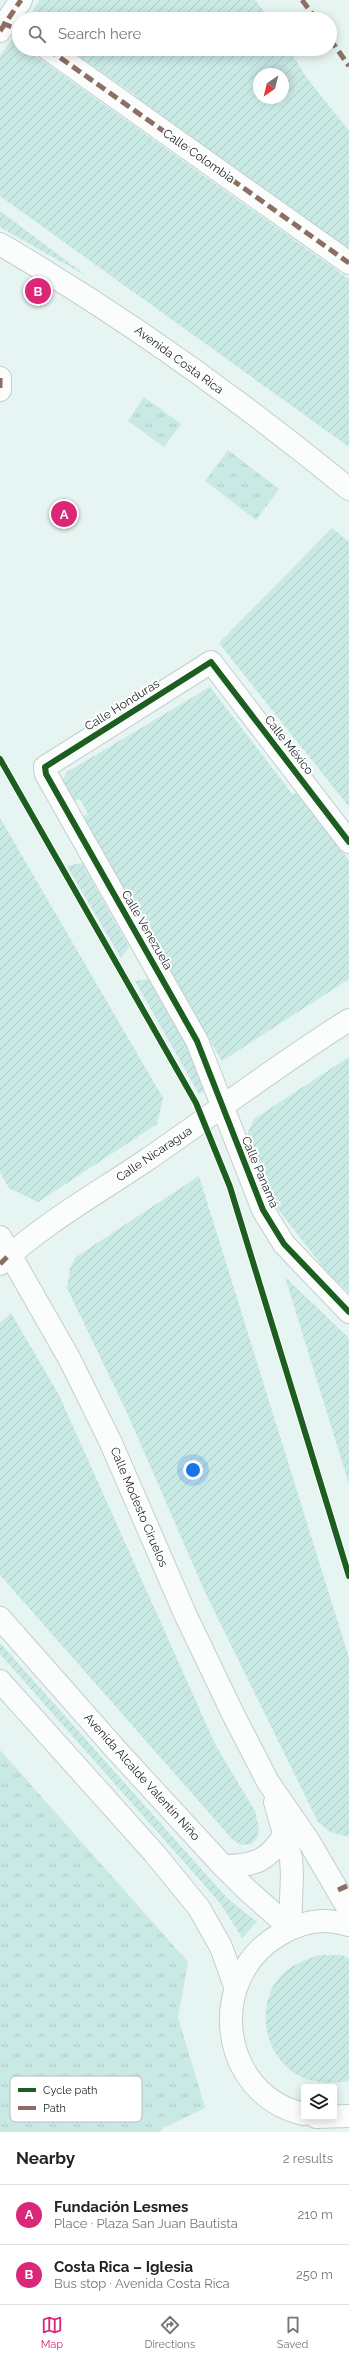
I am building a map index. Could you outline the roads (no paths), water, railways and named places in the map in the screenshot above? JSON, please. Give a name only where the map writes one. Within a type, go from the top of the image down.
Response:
[{"type":"street","points":[[14,12],[21,0]]},
{"type":"street","points":[[6,27],[12,16]]},
{"type":"street","name":"Calle Colombia","points":[[58,56],[349,263]]},
{"type":"street","name":"Avenida Costa Rica","points":[[0,244],[116,314],[272,426],[349,489]]},
{"type":"street","points":[[0,378],[0,390]]},
{"type":"street","name":"Calle Honduras","points":[[45,767],[211,662]]},
{"type":"street","name":"Calle México","points":[[211,662],[349,842]]},
{"type":"street","name":"Calle Venezuela","points":[[45,767],[50,780],[196,1041],[222,1108]]},
{"type":"street","name":"Calle Nicaragua","points":[[3,1252],[62,1216],[222,1108],[312,1043],[349,1020]]},
{"type":"street","name":"Calle Panamá","points":[[222,1108],[263,1210],[284,1244],[349,1312]]},
{"type":"street","name":"Calle Modesto Ciruelos","points":[[3,1252],[69,1358],[111,1442],[186,1616],[268,1782],[285,1834],[292,1875],[290,1928]]},
{"type":"street","name":"Avenida Alcalde Valentín Niño","points":[[0,1618],[119,1753],[224,1866],[244,1887],[290,1928]]},
{"type":"street","points":[[0,1682],[155,1854],[199,1908],[221,1947],[235,1986]]},
{"type":"street","name":"Calle Modesto Ciruelos","points":[[268,1782],[343,1888],[349,1910]]},
{"type":"street","points":[[224,1866],[245,1866],[261,1861],[274,1851],[285,1834]]},
{"type":"street","points":[[301,2113],[272,2101],[253,2083],[239,2062],[231,2037],[230,2024],[230,2011],[235,1986],[248,1962],[267,1942],[290,1928],[326,1921],[349,1924]]},
{"type":"street","points":[[337,2117],[348,2117]]},
{"type":"place","name":"Costa Rica – Iglesia","points":[[38,291]]},
{"type":"place","name":"Fundación Lesmes","points":[[64,514]]}]
